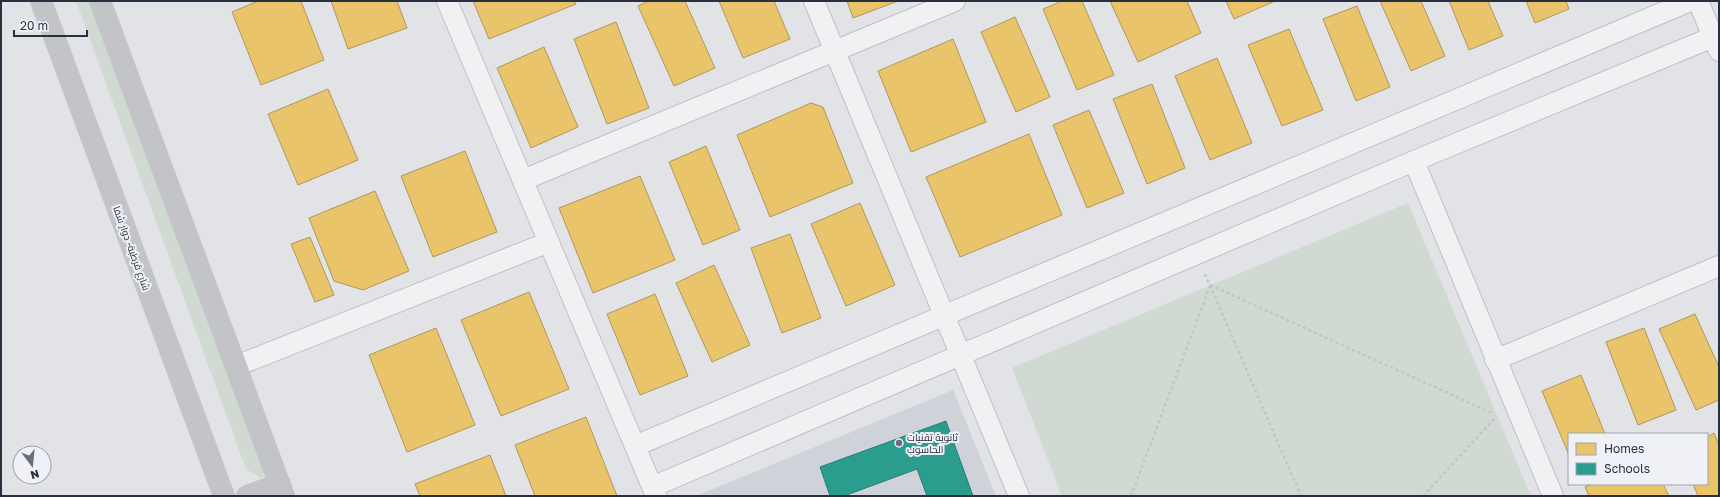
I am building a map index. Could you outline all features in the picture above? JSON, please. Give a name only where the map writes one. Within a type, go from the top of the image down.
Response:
[{"type":"main road","name":"شارع قرطبة- دوار شفا","points":[[41,1],[224,496]]},
{"type":"main road","points":[[100,1],[282,490],[247,496]]},
{"type":"street","points":[[447,1],[654,491],[961,356],[1414,161],[1716,44],[1698,1]]},
{"type":"street","points":[[814,1],[1019,496]]},
{"type":"street","points":[[522,180],[955,1]]},
{"type":"street","points":[[635,446],[1690,1]]},
{"type":"street","points":[[1414,161],[1553,496]]},
{"type":"street","points":[[236,366],[548,242]]},
{"type":"street","points":[[1496,360],[1719,266]]},
{"type":"path","points":[[1131,496],[1210,285]]},
{"type":"path","points":[[1210,285],[1301,496]]},
{"type":"path","points":[[1210,285],[1497,415],[1424,496]]},
{"type":"shaded area","points":[[76,1],[100,1],[267,463],[262,478],[246,469]]},
{"type":"shaded area","points":[[1408,203],[1531,496],[1062,496],[1012,368]]},
{"type":"shaded area","name":"ثانوية تقنيات الحاسوب","points":[[953,390],[996,496],[696,496]]},
{"type":"building: Homes","points":[[258,1],[301,1],[324,60],[261,85],[232,12]]},
{"type":"building: Homes","points":[[331,1],[397,1],[407,28],[348,49]]},
{"type":"building: Homes","points":[[473,1],[574,1],[576,4],[489,39]]},
{"type":"building: Homes","points":[[648,1],[685,1],[715,68],[674,86],[638,6]]},
{"type":"building: Homes","points":[[719,1],[774,1],[790,39],[743,58]]},
{"type":"building: Homes","points":[[847,1],[898,1],[853,18]]},
{"type":"building: Homes","points":[[1062,1],[1082,1],[1114,75],[1077,90],[1043,9]]},
{"type":"building: Homes","points":[[1110,1],[1187,1],[1201,33],[1138,62]]},
{"type":"building: Homes","points":[[1226,1],[1275,1],[1234,19]]},
{"type":"building: Homes","points":[[1380,1],[1421,1],[1445,56],[1411,71]]},
{"type":"building: Homes","points":[[1449,1],[1488,1],[1503,36],[1469,50]]},
{"type":"building: Homes","points":[[1526,1],[1566,1],[1569,9],[1535,23]]},
{"type":"building: Homes","points":[[1357,6],[1390,87],[1356,101],[1323,19]]},
{"type":"building: Homes","points":[[1015,17],[1050,97],[1016,112],[981,32]]},
{"type":"building: Homes","points":[[616,22],[649,108],[607,124],[574,39]]},
{"type":"building: Homes","points":[[1289,29],[1323,110],[1282,126],[1248,45]]},
{"type":"building: Homes","points":[[953,39],[986,122],[911,152],[878,71]]},
{"type":"building: Homes","points":[[544,47],[578,127],[531,148],[497,68]]},
{"type":"building: Homes","points":[[1217,58],[1252,143],[1210,160],[1175,76]]},
{"type":"building: Homes","points":[[1152,84],[1185,168],[1147,184],[1113,99]]},
{"type":"building: Homes","points":[[328,89],[358,160],[298,185],[268,114]]},
{"type":"building: Homes","points":[[811,103],[823,107],[853,183],[770,217],[737,135]]},
{"type":"building: Homes","points":[[1089,110],[1124,193],[1087,208],[1053,125]]},
{"type":"building: Homes","points":[[1029,134],[1062,215],[960,257],[926,177]]},
{"type":"building: Homes","points":[[706,146],[740,230],[703,245],[669,162]]},
{"type":"building: Homes","points":[[465,151],[497,232],[433,257],[401,176]]},
{"type":"building: Homes","points":[[640,176],[675,260],[593,293],[559,208]]},
{"type":"building: Homes","points":[[375,191],[409,271],[363,290],[334,281],[309,218]]},
{"type":"building: Homes","points":[[860,203],[895,285],[846,306],[811,224]]},
{"type":"building: Homes","points":[[790,234],[821,318],[782,333],[751,248]]},
{"type":"building: Homes","points":[[310,237],[334,295],[315,302],[291,244]]},
{"type":"building: Homes","points":[[714,265],[750,345],[712,362],[676,283]]},
{"type":"building: Homes","points":[[529,292],[569,389],[501,416],[461,320]]},
{"type":"building: Homes","points":[[655,294],[688,376],[640,395],[607,314]]},
{"type":"building: Homes","points":[[1695,314],[1719,367],[1719,400],[1696,410],[1659,329]]},
{"type":"building: Homes","points":[[436,328],[475,425],[407,452],[369,355]]},
{"type":"building: Homes","points":[[1644,328],[1676,410],[1638,425],[1606,342]]},
{"type":"building: Homes","points":[[1581,375],[1605,433],[1568,433],[1568,453],[1542,391]]},
{"type":"building: Homes","points":[[586,417],[617,496],[535,496],[515,445]]},
{"type":"building: Homes","points":[[1714,433],[1719,445],[1719,496],[1698,496],[1693,485],[1708,485],[1708,436]]},
{"type":"building: Homes","points":[[490,455],[506,496],[420,496],[415,484]]},
{"type":"building: Homes","points":[[1590,485],[1664,485],[1669,496],[1589,496],[1585,487]]},
{"type":"building: Schools","points":[[946,421],[973,496],[927,496],[917,469],[844,496],[830,496],[820,467]]},
{"type":"place","name":"ثانوية تقنيات الحاسوب","points":[[899,443]]}]
